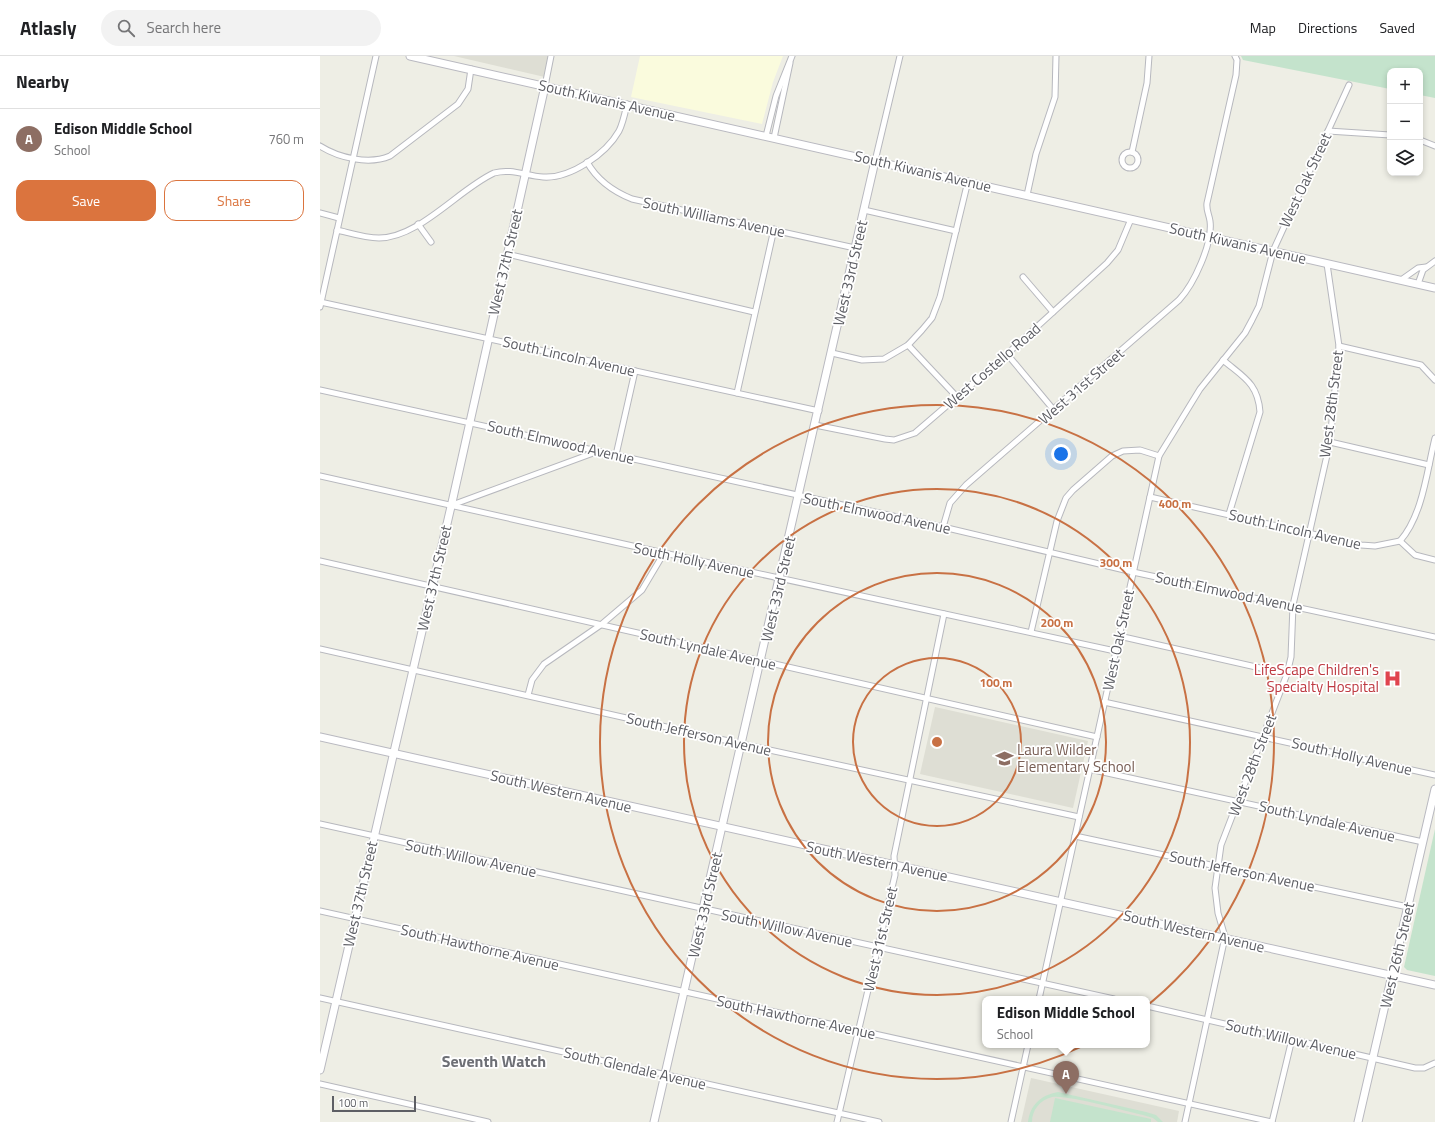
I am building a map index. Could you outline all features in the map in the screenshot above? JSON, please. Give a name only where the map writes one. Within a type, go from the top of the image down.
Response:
[{"type":"street","points":[[320,303],[376,56]]},
{"type":"street","name":"South Kiwanis Avenue","points":[[410,56],[968,181],[1435,288]]},
{"type":"street","points":[[545,86],[551,56]]},
{"type":"street","name":"West 33rd Street","points":[[654,1122],[900,56]]},
{"type":"street","points":[[1027,195],[1036,154],[1055,97],[1056,56]]},
{"type":"street","points":[[1132,152],[1147,83],[1148,56]]},
{"type":"street","name":"West 31st Street","points":[[942,527],[950,503],[957,494],[1187,291],[1200,264],[1209,237],[1210,221],[1206,210],[1207,203],[1236,75],[1237,60],[1235,56]]},
{"type":"street","points":[[770,137],[776,96],[791,58]]},
{"type":"street","points":[[320,146],[326,150],[353,158],[370,161],[384,159],[441,118],[463,99],[468,89],[471,69]]},
{"type":"street","name":"West Oak Street","points":[[1039,996],[1159,456],[1200,389],[1245,333],[1259,306],[1273,251],[1349,85]]},
{"type":"street","name":"West 37th Street","points":[[320,1070],[470,422],[545,86]]},
{"type":"street","points":[[337,230],[380,238],[397,235],[418,224],[487,176],[500,171],[542,177],[560,176],[575,170],[601,152],[614,139],[619,130],[627,104]]},
{"type":"street","points":[[1328,130],[1387,134]]},
{"type":"street","points":[[1423,141],[1435,146]]},
{"type":"street","name":"South Williams Avenue","points":[[587,162],[604,184],[632,199],[855,248]]},
{"type":"street","points":[[832,353],[862,360],[873,360],[891,356],[908,345],[932,318],[940,297],[968,181]]},
{"type":"street","points":[[864,210],[956,231]]},
{"type":"street","points":[[320,213],[339,218]]},
{"type":"street","name":"West Costello Road","points":[[815,425],[894,440],[915,433],[1007,354],[1097,273],[1114,254],[1131,219]]},
{"type":"street","points":[[418,224],[431,242]]},
{"type":"street","points":[[737,393],[754,312],[774,230]]},
{"type":"street","points":[[507,254],[754,312]]},
{"type":"street","points":[[1418,284],[1420,275],[1426,267],[1435,261]]},
{"type":"street","name":"West 28th Street","points":[[1185,1122],[1225,937],[1216,900],[1215,888],[1221,845],[1287,674],[1291,657],[1293,605],[1330,442],[1339,346],[1327,264]]},
{"type":"street","points":[[1401,280],[1418,268],[1426,267]]},
{"type":"street","points":[[1023,277],[1052,312]]},
{"type":"street","name":"South Lincoln Avenue","points":[[320,303],[488,337],[819,411]]},
{"type":"street","points":[[908,345],[957,397]]},
{"type":"street","points":[[1339,346],[1421,365],[1435,379]]},
{"type":"street","points":[[1007,354],[1053,409]]},
{"type":"street","points":[[1222,360],[1252,385],[1259,397],[1260,412],[1229,514]]},
{"type":"street","points":[[616,455],[635,371]]},
{"type":"street","name":"South Elmwood Avenue","points":[[320,390],[942,527],[1133,572],[1293,605],[1435,637]]},
{"type":"street","points":[[1435,438],[1418,510],[1413,523],[1400,541],[1415,555],[1435,560]]},
{"type":"street","points":[[1330,442],[1429,465]]},
{"type":"street","points":[[1031,632],[1061,507],[1072,490],[1112,456],[1123,451],[1140,450],[1159,456]]},
{"type":"street","points":[[451,505],[597,452]]},
{"type":"street","name":"South Holly Avenue","points":[[320,476],[664,554],[1116,651]]},
{"type":"street","name":"South Lincoln Avenue","points":[[1150,497],[1309,532],[1360,545],[1375,546],[1400,541]]},
{"type":"street","points":[[528,695],[532,680],[544,664],[602,624],[642,590],[664,554]]},
{"type":"street","name":"South Lyndale Avenue","points":[[320,561],[602,624],[761,662],[1097,736]]},
{"type":"street","name":"West 31st Street","points":[[837,1122],[895,875],[894,856],[928,698],[944,614]]},
{"type":"street","points":[[1119,636],[1287,674]]},
{"type":"street","name":"South Jefferson Avenue","points":[[320,649],[742,744],[1079,817]]},
{"type":"street","name":"South Holly Avenue","points":[[1104,702],[1264,736],[1435,775]]},
{"type":"street","name":"South Western Avenue","points":[[320,737],[1225,937],[1435,985]]},
{"type":"street","name":"South Lyndale Avenue","points":[[1089,769],[1423,842]]},
{"type":"street","name":"West 26th Street","points":[[1358,1122],[1393,976],[1435,789]]},
{"type":"street","name":"South Willow Avenue","points":[[320,824],[1100,996]]},
{"type":"street","name":"South Jefferson Avenue","points":[[1075,836],[1408,907]]},
{"type":"street","name":"South Hawthorne Avenue","points":[[320,911],[684,993],[1024,1066],[1272,1122]]},
{"type":"street","name":"South Glendale Avenue","points":[[320,998],[879,1122]]},
{"type":"street","name":"South Willow Avenue","points":[[1150,1007],[1374,1057],[1415,1068],[1424,1068],[1435,1063]]},
{"type":"street","points":[[1272,1122],[1292,1039]]},
{"type":"street","points":[[1011,1122],[1027,1048]]},
{"type":"street","points":[[320,1084],[488,1122]]},
{"type":"shaded area","points":[[454,56],[553,56],[549,78]]},
{"type":"shaded area","points":[[640,56],[783,56],[773,82],[762,124],[631,97]]},
{"type":"shaded area","points":[[1241,56],[1435,56],[1435,98],[1423,96],[1423,68],[1387,68],[1387,88],[1243,60]]},
{"type":"shaded area","name":"Laura Wilder Elementary School","points":[[935,707],[1088,741],[1073,808],[920,774]]},
{"type":"shaded area","points":[[1435,829],[1435,976],[1407,970],[1404,967]]},
{"type":"shaded area","points":[[1031,1078],[1179,1111],[1177,1122],[1021,1122]]},
{"type":"shaded area","points":[[1058,1092],[1146,1112],[1156,1115],[1163,1122],[1158,1122],[1153,1118],[1143,1115],[1082,1100],[1052,1097],[1040,1103],[1033,1113],[1032,1122],[1028,1122],[1031,1111],[1037,1102],[1052,1093]]},
{"type":"shaded area","points":[[1055,1098],[1151,1119],[1151,1122],[1050,1122]]},
{"type":"place","name":"LifeScape Children's Specialty Hospital","points":[[1392,678]]},
{"type":"place","name":"Laura Wilder Elementary School","points":[[1004,758]]},
{"type":"place","name":"Edison Middle School","points":[[1066,1094]]},
{"type":"district","name":"Seventh Watch","points":[[494,1061]]}]
